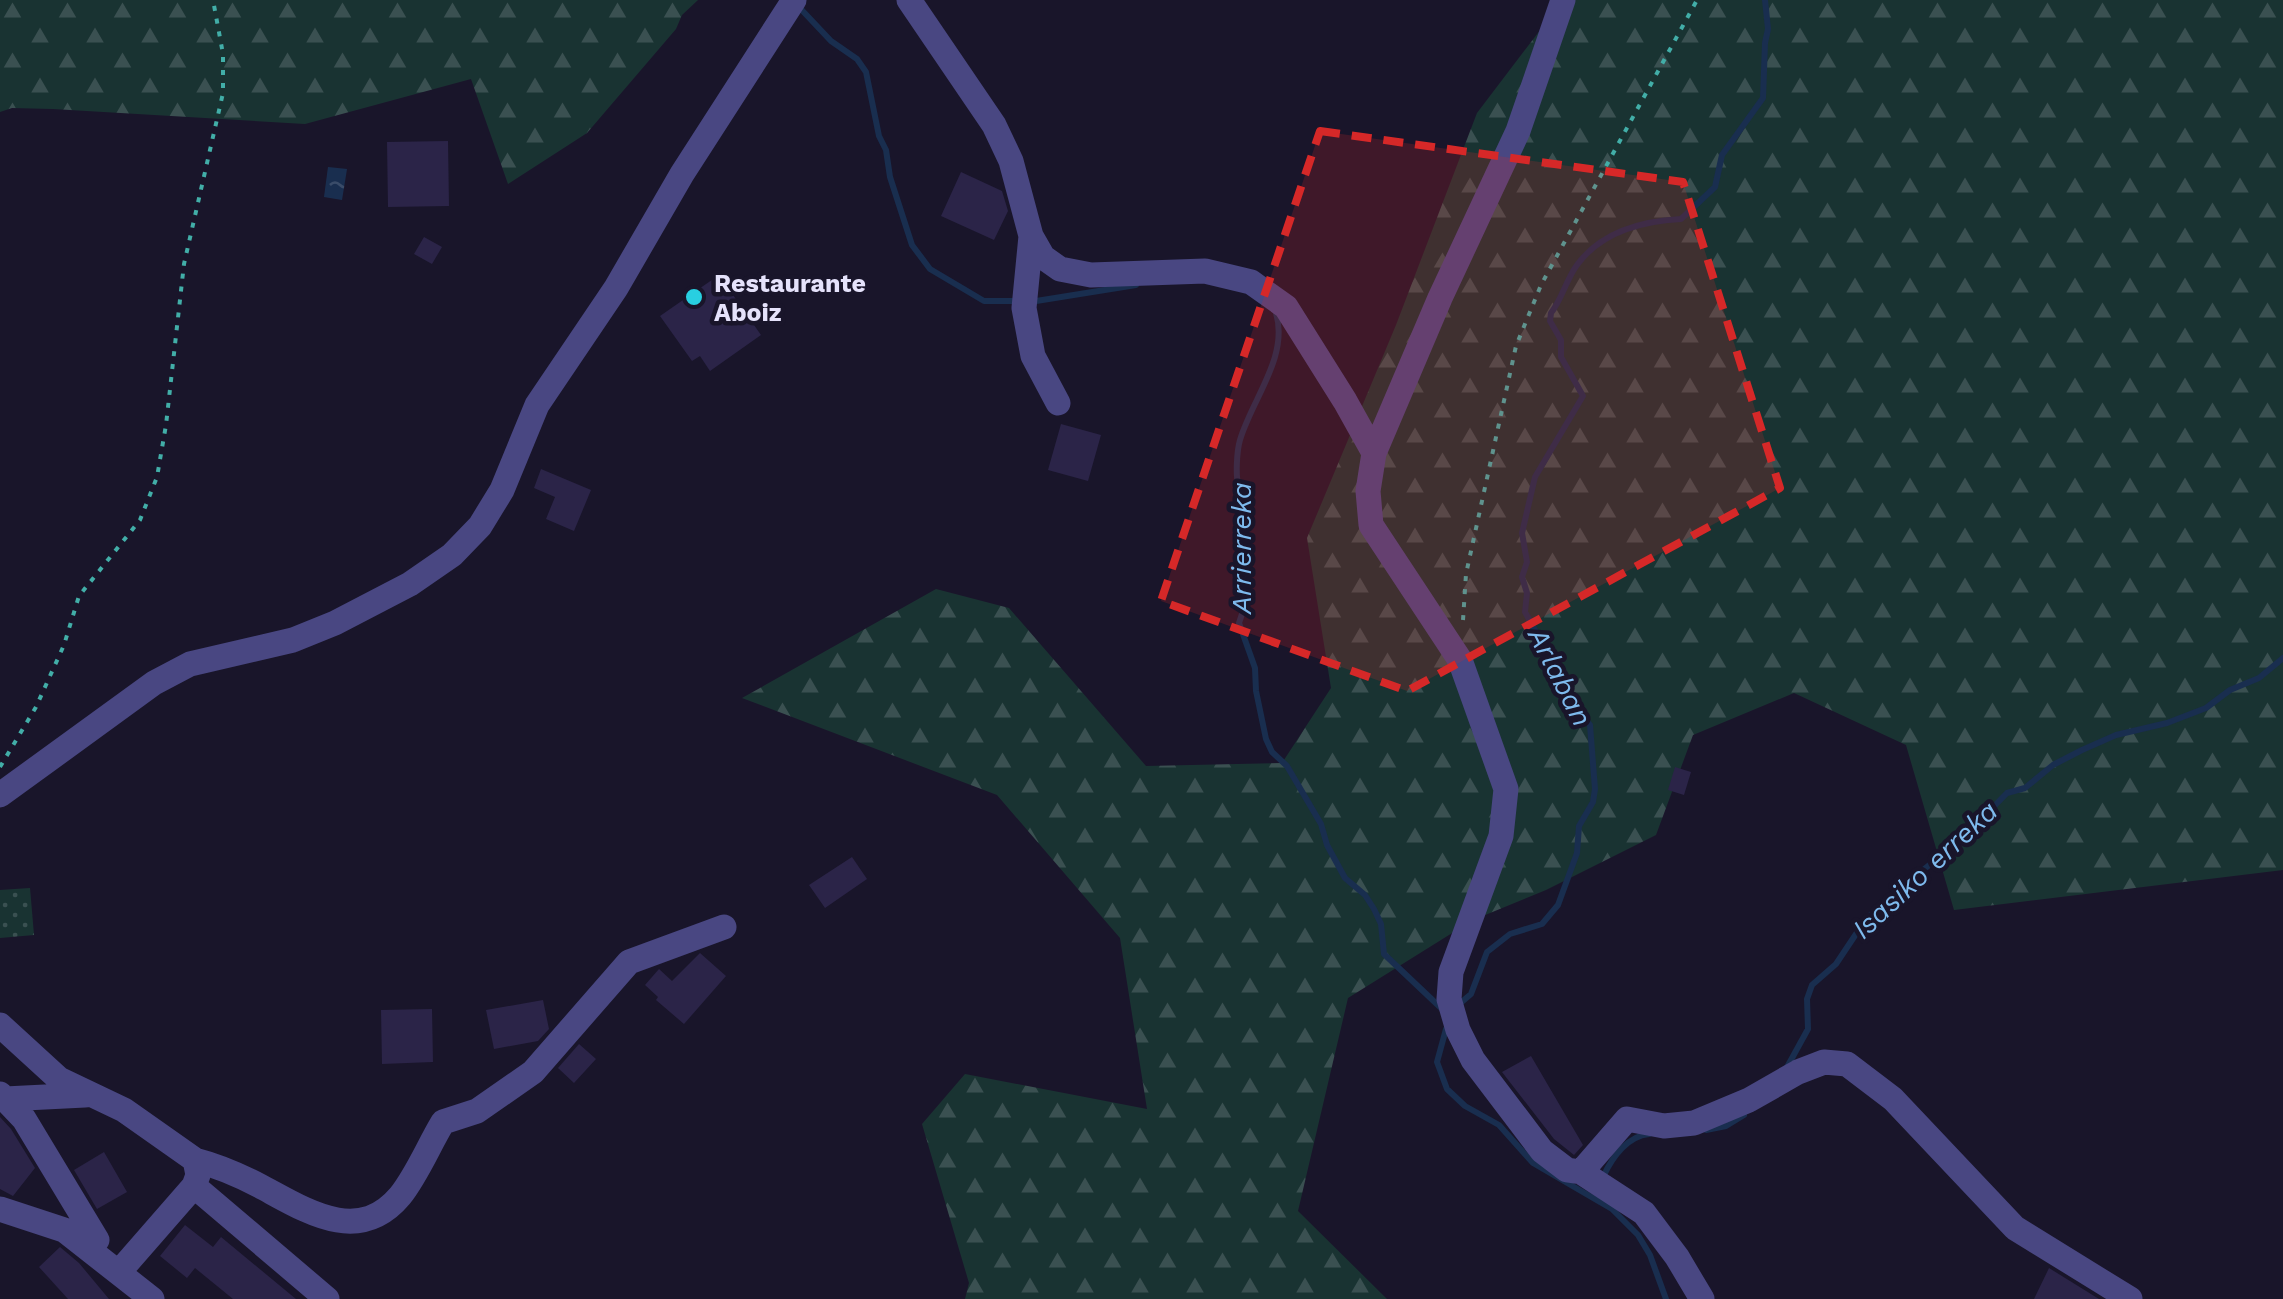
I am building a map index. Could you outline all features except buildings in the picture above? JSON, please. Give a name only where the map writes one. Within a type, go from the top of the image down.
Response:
[{"type":"street","points":[[909,0],[994,125],[1011,161],[1031,236],[1043,256],[1060,270],[1090,275],[1205,272],[1251,282],[1286,307],[1374,453]]},
{"type":"street","points":[[1563,0],[1518,131],[1440,298],[1374,453],[1368,491],[1370,525],[1460,660],[1506,789],[1502,836],[1452,972],[1449,999],[1473,1060],[1542,1151],[1566,1170],[1581,1172],[1644,1212],[1702,1299]]},
{"type":"street","points":[[0,795],[154,683],[178,670],[294,640],[336,623],[410,584],[452,555],[502,490],[537,405],[616,288],[691,159],[792,2]]},
{"type":"street","points":[[1031,236],[1025,298],[1033,356],[1058,404]]},
{"type":"street","points":[[119,1272],[194,1173],[222,1168],[298,1208],[332,1220],[356,1221],[382,1213],[401,1194],[443,1122],[477,1112],[533,1072],[628,962],[724,927]]},
{"type":"street","points":[[0,1025],[58,1079],[124,1110],[327,1299]]},
{"type":"street","points":[[1581,1172],[1628,1118],[1664,1126],[1694,1122],[1749,1100],[1824,1062],[1847,1064],[1894,1099],[2016,1228],[2130,1299]]},
{"type":"street","points":[[2,1096],[91,1094]]},
{"type":"street","points":[[2,1096],[24,1119],[97,1240]]},
{"type":"street","points":[[0,1209],[64,1230],[152,1299]]},
{"type":"path","points":[[0,766],[36,706],[64,645],[78,596],[140,520],[157,477],[184,264],[222,92],[222,54],[213,0]]},
{"type":"path","points":[[1460,660],[1466,574],[1516,346],[1541,285],[1697,0]]},
{"type":"highlighted area","points":[[1320,131],[1683,182],[1780,488],[1407,691],[1161,601]]},
{"type":"green space","points":[[0,0],[698,0],[587,133],[508,184],[471,79],[305,124],[53,109],[12,108],[0,112]]},
{"type":"green space","points":[[1563,0],[2283,0],[2283,870],[1954,910],[1906,745],[1794,693],[1693,735],[1656,835],[1546,890],[1473,920],[1348,998],[1298,1211],[1387,1299],[965,1299],[969,1283],[922,1124],[965,1074],[1147,1109],[1120,938],[997,795],[742,698],[936,589],[1009,608],[1146,766],[1282,763],[1331,688],[1307,538],[1396,325],[1477,113]]},
{"type":"green space","points":[[30,888],[34,935],[0,938],[0,890]]},
{"type":"water","points":[[328,167],[347,169],[342,200],[324,197]]},
{"type":"waterway","name":"Arlaban","points":[[1457,1006],[1471,994],[1487,952],[1510,934],[1542,924],[1558,905],[1577,853],[1579,826],[1593,802],[1595,789],[1590,725],[1559,685],[1556,668],[1525,612],[1527,593],[1522,577],[1527,562],[1522,533],[1535,477],[1583,396],[1561,357],[1561,340],[1550,321],[1551,313],[1577,265],[1598,244],[1623,230],[1681,219],[1715,187],[1722,155],[1763,98],[1768,29],[1765,0]]},
{"type":"waterway","name":"Arrierreka","points":[[798,6],[831,41],[857,59],[866,72],[879,136],[912,245],[930,269],[984,301],[1018,301]]},
{"type":"waterway","name":"Arrierreka","points":[[1030,302],[1136,285]]},
{"type":"waterway","name":"Arrierreka","points":[[1276,313],[1278,346],[1239,444],[1237,464],[1245,504],[1239,523],[1243,532],[1244,608],[1239,623],[1255,668],[1266,739],[1321,824],[1327,845],[1345,878],[1374,909],[1381,924],[1384,954],[1441,1008]]},
{"type":"waterway","name":"Isasiko erreka","points":[[1786,1069],[1808,1029],[1807,999],[1812,985],[1836,964],[1881,904],[1964,837],[2007,793],[2025,788],[2053,765],[2116,735],[2167,723],[2206,708],[2230,690],[2259,678],[2283,658]]},
{"type":"waterway","name":"Arrierreka","points":[[1446,1029],[1437,1062],[1447,1089],[1465,1106],[1499,1125],[1533,1163],[1612,1209],[1638,1235],[1666,1299]]},
{"type":"waterway","name":"Isasiko erreka","points":[[1706,1130],[1726,1126],[1744,1115]]},
{"type":"waterway","name":"Isasiko erreka","points":[[1604,1175],[1622,1148],[1649,1134]]},
{"type":"place","name":"Restaurante Aboiz","points":[[694,297]]}]
